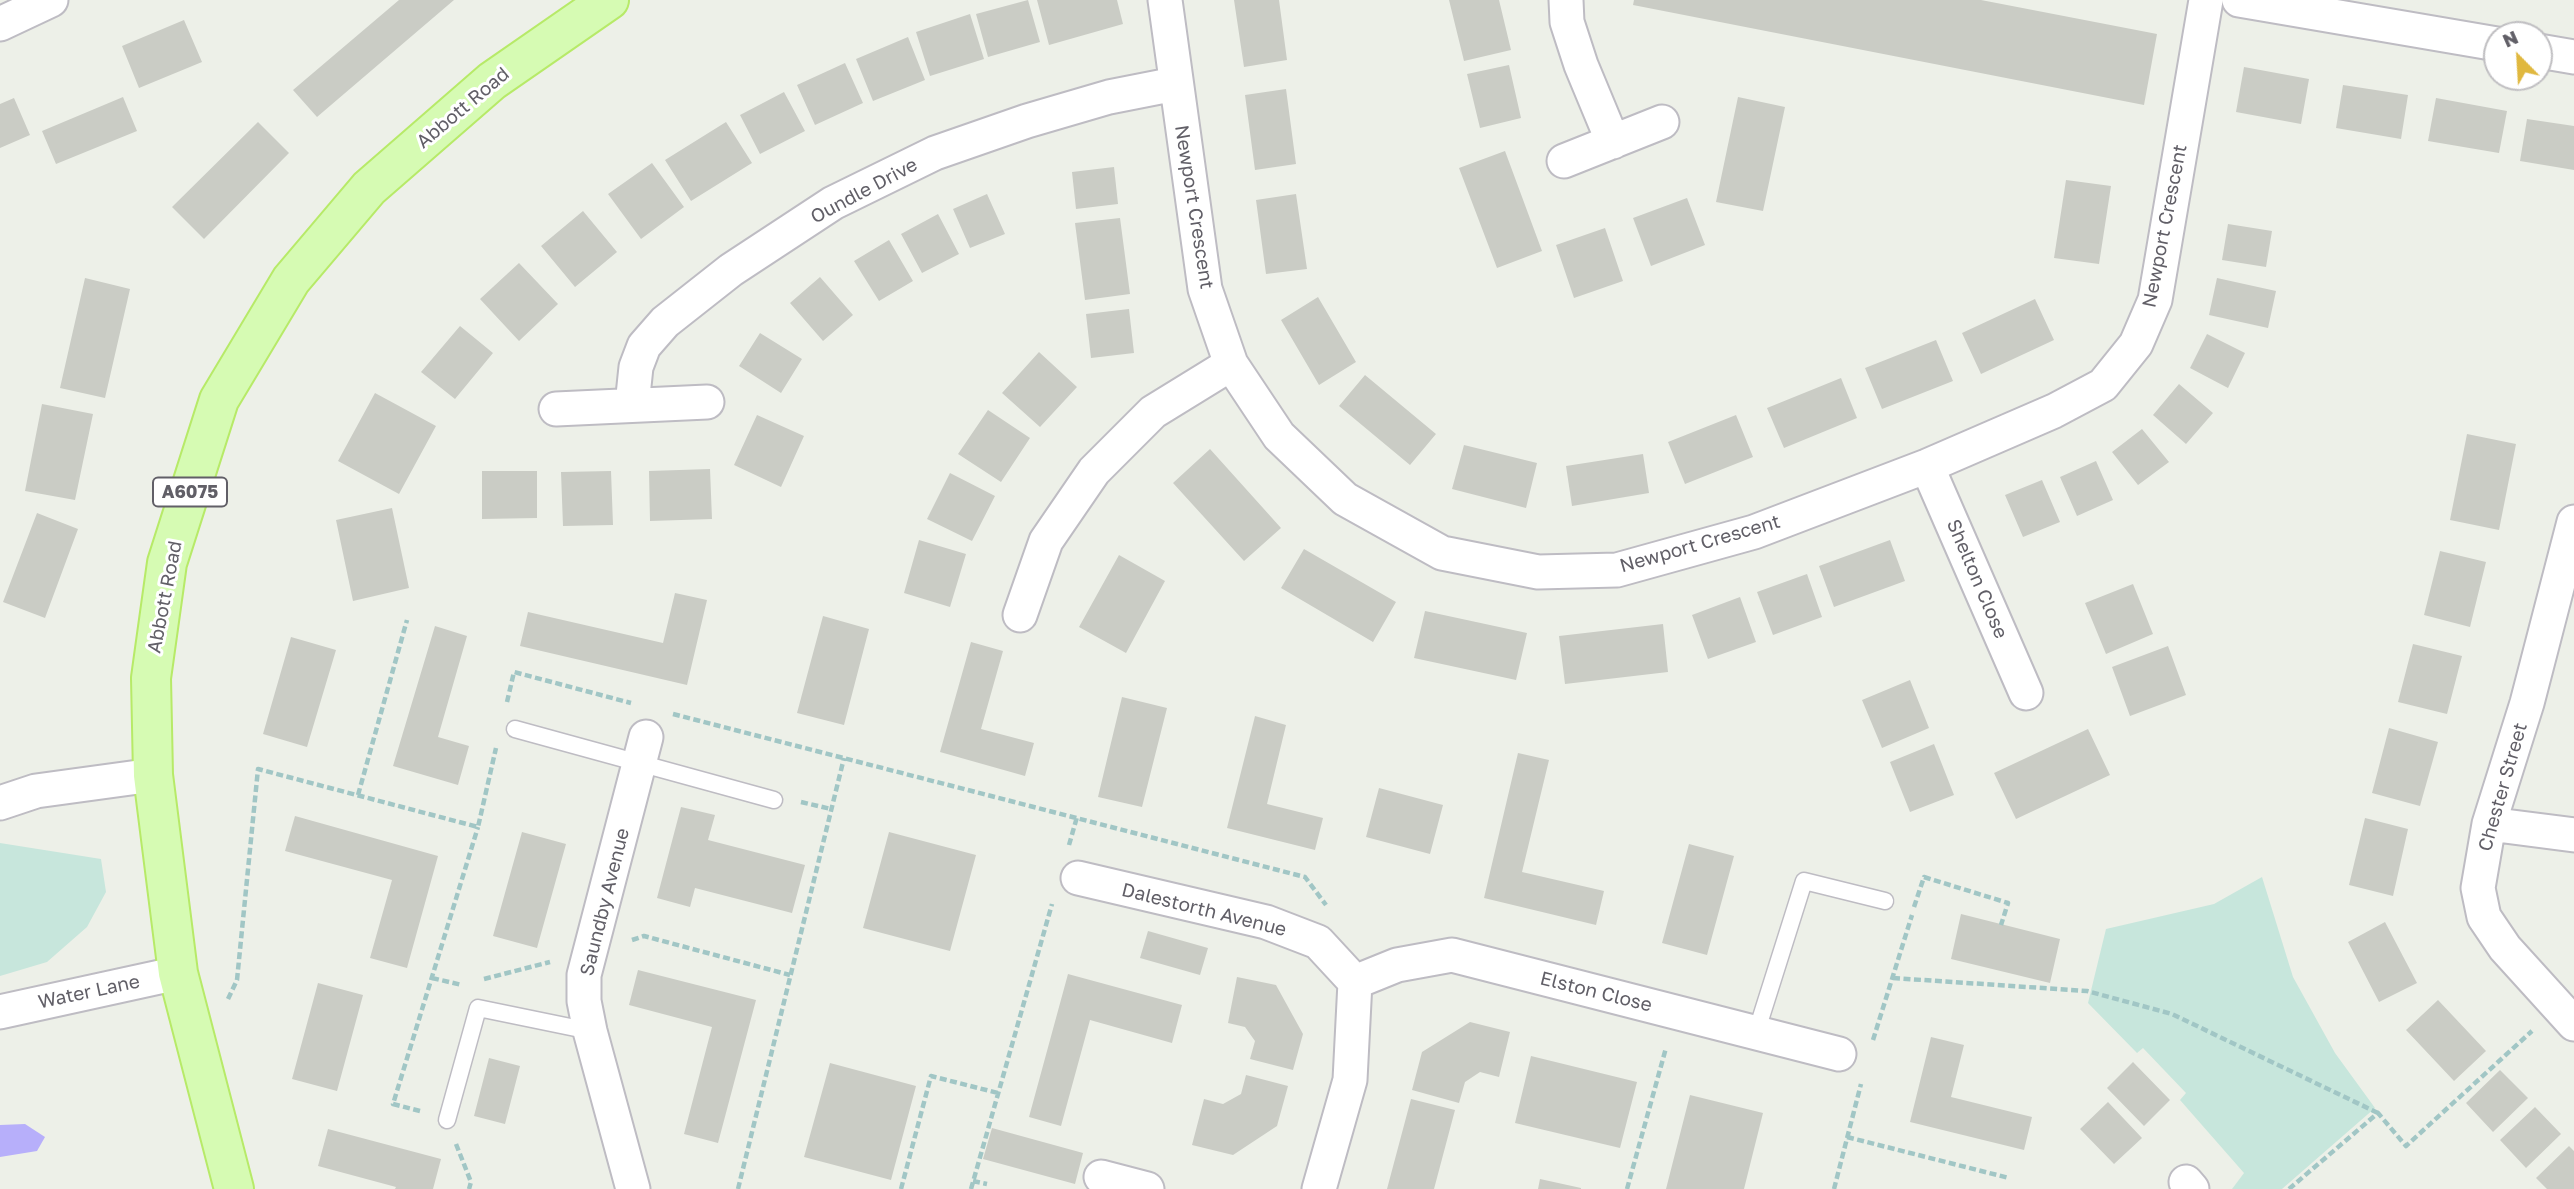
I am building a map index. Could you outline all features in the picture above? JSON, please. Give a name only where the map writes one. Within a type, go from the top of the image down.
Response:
[{"type":"main road","name":"Abbott Road","points":[[234,1189],[178,973],[153,775],[151,678],[167,563],[219,400],[291,280],[369,188],[492,81],[609,0]]},
{"type":"street","points":[[0,24],[51,0]]},
{"type":"street","name":"Newport Crescent","points":[[1166,0],[1175,84],[1205,289],[1231,364],[1279,436],[1345,499],[1442,553],[1538,572],[1617,570],[1754,532],[1927,466],[2054,411],[2103,385],[2136,344],[2155,300],[2206,0]]},
{"type":"street","points":[[1566,0],[1570,33],[1613,142]]},
{"type":"street","points":[[2239,0],[2483,42]]},
{"type":"street","points":[[2553,53],[2574,57]]},
{"type":"street","name":"Oundle Drive","points":[[632,405],[636,367],[644,346],[664,322],[730,270],[833,203],[935,153],[1027,121],[1109,97],[1175,84]]},
{"type":"street","points":[[1564,161],[1661,122]]},
{"type":"street","points":[[1020,615],[1046,541],[1094,471],[1153,412],[1231,364]]},
{"type":"street","points":[[556,409],[707,402]]},
{"type":"street","name":"Shelton Close","points":[[1927,466],[2026,693]]},
{"type":"street","name":"Chester Street","points":[[2566,1015],[2505,948],[2484,917],[2478,887],[2489,824],[2527,703],[2574,522]]},
{"type":"street","name":"Saundby Avenue","points":[[633,1189],[590,1031],[584,1001],[584,975],[643,750]]},
{"type":"street","points":[[0,803],[36,791],[153,775]]},
{"type":"street","points":[[2489,824],[2574,835]]},
{"type":"street","name":"Dalestorth Avenue","points":[[1072,865],[1266,922],[1318,942],[1355,982]]},
{"type":"street","name":"Elston Close","points":[[1355,982],[1397,965],[1452,955],[1853,1058]]},
{"type":"street","name":"Water Lane","points":[[0,1012],[178,973]]},
{"type":"street","points":[[1319,1189],[1350,1080],[1355,982]]},
{"type":"street","points":[[1101,1177],[1147,1189]]},
{"type":"lane","points":[[515,729],[643,750],[775,800]]},
{"type":"lane","points":[[1756,1033],[1804,881],[1885,901]]},
{"type":"lane","points":[[447,1120],[478,1008],[590,1031]]},
{"type":"path","points":[[358,795],[407,620]]},
{"type":"path","points":[[738,1189],[844,758]]},
{"type":"path","points":[[1072,865],[1077,817]]},
{"type":"path","points":[[469,1189],[471,1182],[447,1120],[394,1104],[478,827]]},
{"type":"path","points":[[1834,1189],[1847,1137],[1853,1058],[1893,978],[1924,877],[2008,904],[2001,925]]},
{"type":"path","points":[[971,1189],[1053,901]]},
{"type":"path","points":[[623,942],[644,936],[790,975]]},
{"type":"path","points":[[479,980],[552,961]]},
{"type":"path","points":[[432,978],[460,986],[469,983]]},
{"type":"path","points":[[1893,978],[2087,991],[2172,1014],[2378,1113],[2406,1146],[2566,1015]]},
{"type":"path","points":[[1627,1189],[1675,1012]]},
{"type":"path","points":[[901,1189],[932,1076],[998,1093]]},
{"type":"path","points":[[2289,1189],[2378,1113]]},
{"type":"path","points":[[1847,1137],[2009,1178]]},
{"type":"path","points":[[974,1181],[987,1185]]},
{"type":"shaded area","points":[[0,843],[101,859],[106,892],[87,927],[47,962],[0,976]]},
{"type":"shaded area","points":[[2262,877],[2293,977],[2335,1053],[2375,1108],[2282,1189],[2232,1189],[2244,1173],[2180,1100],[2186,1093],[2143,1048],[2137,1053],[2088,1003],[2106,929],[2214,904]]},
{"type":"shaded area","points":[[25,1124],[45,1137],[37,1151],[0,1157],[0,1125]]},
{"type":"building","points":[[399,0],[454,0],[317,117],[293,90]]},
{"type":"building","points":[[1028,0],[1040,42],[988,57],[976,14]]},
{"type":"building","points":[[1037,0],[1117,0],[1123,24],[1049,45]]},
{"type":"building","points":[[1234,0],[1279,0],[1287,60],[1244,67]]},
{"type":"building","points":[[1449,0],[1499,0],[1511,50],[1464,61]]},
{"type":"building","points":[[1634,0],[1981,0],[2157,34],[2144,105],[1633,5]]},
{"type":"building","points":[[970,14],[984,59],[930,76],[916,32]]},
{"type":"building","points":[[184,20],[202,62],[139,88],[122,46]]},
{"type":"building","points":[[908,37],[925,80],[873,101],[856,59]]},
{"type":"building","points":[[845,63],[863,103],[815,125],[797,85]]},
{"type":"building","points":[[1509,65],[1521,118],[1480,128],[1467,74]]},
{"type":"building","points":[[2244,67],[2309,79],[2301,124],[2236,112]]},
{"type":"building","points":[[2343,85],[2408,95],[2401,139],[2336,128]]},
{"type":"building","points":[[1286,89],[1296,164],[1255,170],[1245,95]]},
{"type":"building","points":[[784,92],[805,131],[760,154],[740,115]]},
{"type":"building","points":[[123,97],[137,131],[56,164],[42,131]]},
{"type":"building","points":[[1738,97],[1785,107],[1763,211],[1716,202]]},
{"type":"building","points":[[14,98],[30,135],[0,148],[0,104]]},
{"type":"building","points":[[2436,98],[2507,111],[2499,153],[2428,141]]},
{"type":"building","points":[[2527,119],[2574,126],[2574,170],[2520,161]]},
{"type":"building","points":[[258,122],[289,153],[204,239],[172,207]]},
{"type":"building","points":[[726,122],[752,163],[691,201],[665,160]]},
{"type":"building","points":[[1505,151],[1542,251],[1497,268],[1459,168]]},
{"type":"building","points":[[652,163],[684,207],[641,239],[608,194]]},
{"type":"building","points":[[1114,167],[1118,204],[1076,209],[1072,172]]},
{"type":"building","points":[[2066,180],[2111,186],[2099,264],[2054,258]]},
{"type":"building","points":[[987,194],[1005,234],[970,248],[953,209]]},
{"type":"building","points":[[1296,194],[1307,269],[1266,274],[1256,200]]},
{"type":"building","points":[[1687,198],[1705,245],[1651,266],[1633,218]]},
{"type":"building","points":[[583,211],[617,252],[575,287],[541,246]]},
{"type":"building","points":[[938,214],[959,254],[922,273],[901,234]]},
{"type":"building","points":[[1120,218],[1130,294],[1085,300],[1075,223]]},
{"type":"building","points":[[2228,224],[2272,231],[2266,267],[2222,260]]},
{"type":"building","points":[[1605,228],[1623,281],[1574,298],[1556,245]]},
{"type":"building","points":[[889,240],[913,281],[879,301],[854,261]]},
{"type":"building","points":[[519,263],[558,304],[519,341],[480,299]]},
{"type":"building","points":[[820,277],[853,315],[823,341],[790,303]]},
{"type":"building","points":[[85,278],[130,289],[105,398],[60,388]]},
{"type":"building","points":[[2217,278],[2276,291],[2268,328],[2209,315]]},
{"type":"building","points":[[1318,297],[1356,362],[1319,385],[1281,320]]},
{"type":"building","points":[[2035,299],[2054,340],[1981,374],[1962,333]]},
{"type":"building","points":[[1129,309],[1134,353],[1091,358],[1086,314]]},
{"type":"building","points":[[460,326],[493,353],[455,399],[421,372]]},
{"type":"building","points":[[760,333],[802,359],[781,393],[739,366]]},
{"type":"building","points":[[2207,334],[2245,353],[2228,388],[2190,368]]},
{"type":"building","points":[[1936,340],[1953,381],[1882,409],[1865,368]]},
{"type":"building","points":[[1039,352],[1077,387],[1040,427],[1002,393]]},
{"type":"building","points":[[1365,375],[1436,434],[1410,465],[1339,406]]},
{"type":"building","points":[[1841,378],[1857,418],[1784,448],[1767,408]]},
{"type":"building","points":[[2179,384],[2213,413],[2186,444],[2153,415]]},
{"type":"building","points":[[375,393],[436,426],[399,494],[338,461]]},
{"type":"building","points":[[42,404],[93,414],[75,500],[25,491]]},
{"type":"building","points":[[988,410],[1030,438],[1001,482],[958,454]]},
{"type":"building","points":[[757,415],[804,436],[781,487],[734,465]]},
{"type":"building","points":[[1736,415],[1753,457],[1685,484],[1668,442]]},
{"type":"building","points":[[2142,429],[2169,462],[2138,485],[2112,452]]},
{"type":"building","points":[[2467,434],[2516,444],[2499,530],[2450,520]]},
{"type":"building","points":[[1464,445],[1537,463],[1526,508],[1452,489]]},
{"type":"building","points":[[1210,449],[1281,528],[1244,561],[1173,483]]},
{"type":"building","points":[[1643,454],[1649,493],[1572,506],[1566,466]]},
{"type":"building","points":[[2096,461],[2113,500],[2077,516],[2060,477]]},
{"type":"building","points":[[710,469],[712,519],[650,521],[649,471]]},
{"type":"building","points":[[482,471],[537,471],[537,518],[482,519]]},
{"type":"building","points":[[611,471],[613,525],[563,526],[561,472]]},
{"type":"building","points":[[950,473],[995,496],[972,541],[927,519]]},
{"type":"building","points":[[2042,480],[2060,522],[2023,537],[2005,495]]},
{"type":"building","points":[[392,508],[409,588],[353,601],[336,520]]},
{"type":"building","points":[[37,513],[78,529],[45,618],[3,602]]},
{"type":"building","points":[[919,540],[966,554],[950,607],[904,593]]},
{"type":"building","points":[[1890,540],[1905,581],[1834,607],[1819,566]]},
{"type":"building","points":[[1304,549],[1396,602],[1373,642],[1281,588]]},
{"type":"building","points":[[2440,551],[2486,562],[2470,627],[2424,615]]},
{"type":"building","points":[[1119,555],[1165,581],[1126,653],[1079,627]]},
{"type":"building","points":[[1807,574],[1822,617],[1773,635],[1757,592]]},
{"type":"building","points":[[2133,584],[2153,634],[2106,654],[2085,603]]},
{"type":"building","points":[[675,593],[707,600],[687,685],[520,646],[528,612],[663,643]]},
{"type":"building","points":[[1740,597],[1756,642],[1708,659],[1692,615]]},
{"type":"building","points":[[1425,611],[1527,633],[1516,680],[1414,658]]},
{"type":"building","points":[[823,616],[869,629],[844,725],[797,713]]},
{"type":"building","points":[[1663,624],[1668,672],[1565,684],[1559,636]]},
{"type":"building","points":[[435,626],[467,636],[438,737],[469,746],[458,785],[393,766]]},
{"type":"building","points":[[291,637],[336,650],[307,747],[263,734]]},
{"type":"building","points":[[971,642],[1003,651],[981,729],[1034,743],[1025,776],[940,752]]},
{"type":"building","points":[[2413,644],[2462,656],[2447,714],[2398,702]]},
{"type":"building","points":[[2168,646],[2186,695],[2130,716],[2112,667]]},
{"type":"building","points":[[1910,680],[1929,728],[1882,748],[1862,700]]},
{"type":"building","points":[[1122,697],[1167,708],[1142,807],[1098,797]]},
{"type":"building","points":[[1255,716],[1286,725],[1267,804],[1323,818],[1315,850],[1227,828]]},
{"type":"building","points":[[2389,728],[2438,742],[2420,806],[2372,793]]},
{"type":"building","points":[[2088,729],[2110,775],[2016,819],[1994,773]]},
{"type":"building","points":[[1934,744],[1954,795],[1910,812],[1890,762]]},
{"type":"building","points":[[1518,753],[1549,760],[1522,872],[1604,891],[1596,925],[1484,898]]},
{"type":"building","points":[[1379,788],[1443,805],[1430,854],[1366,837]]},
{"type":"building","points":[[681,807],[715,815],[708,840],[805,865],[792,913],[695,888],[690,907],[657,898]]},
{"type":"building","points":[[295,816],[438,856],[407,968],[370,958],[392,880],[285,851]]},
{"type":"building","points":[[2365,818],[2408,829],[2393,896],[2349,885]]},
{"type":"building","points":[[522,832],[566,844],[537,948],[493,936]]},
{"type":"building","points":[[889,832],[976,855],[950,951],[863,928]]},
{"type":"building","points":[[1689,844],[1734,856],[1707,955],[1662,943]]},
{"type":"building","points":[[1961,914],[2060,939],[2050,983],[1951,959]]},
{"type":"building","points":[[2385,922],[2417,983],[2379,1002],[2348,942]]},
{"type":"building","points":[[1148,931],[1208,948],[1200,975],[1140,958]]},
{"type":"building","points":[[638,970],[756,1000],[718,1143],[684,1134],[712,1027],[629,1005]]},
{"type":"building","points":[[1068,974],[1182,1005],[1172,1043],[1090,1020],[1061,1126],[1029,1117]]},
{"type":"building","points":[[1237,977],[1276,985],[1303,1034],[1293,1070],[1250,1059],[1255,1041],[1245,1027],[1228,1023]]},
{"type":"building","points":[[318,983],[363,995],[337,1091],[292,1079]]},
{"type":"building","points":[[2438,1000],[2486,1051],[2454,1081],[2406,1030]]},
{"type":"building","points":[[1470,1022],[1510,1032],[1499,1077],[1480,1072],[1465,1082],[1459,1103],[1412,1090],[1422,1052]]},
{"type":"building","points":[[1931,1037],[1964,1045],[1951,1097],[2032,1117],[2024,1150],[1910,1122]]},
{"type":"building","points":[[1531,1056],[1637,1082],[1620,1148],[1515,1123]]},
{"type":"building","points":[[489,1058],[520,1066],[505,1124],[474,1116]]},
{"type":"building","points":[[2133,1062],[2170,1100],[2144,1126],[2107,1088]]},
{"type":"building","points":[[830,1063],[916,1086],[891,1180],[804,1157]]},
{"type":"building","points":[[2500,1070],[2528,1098],[2493,1132],[2466,1103]]},
{"type":"building","points":[[1246,1075],[1288,1086],[1277,1126],[1233,1155],[1192,1145],[1204,1099],[1223,1104],[1241,1094]]},
{"type":"building","points":[[1690,1095],[1763,1113],[1744,1189],[1666,1189]]},
{"type":"building","points":[[1411,1099],[1455,1110],[1434,1189],[1387,1189]]},
{"type":"building","points":[[2108,1102],[2142,1138],[2114,1164],[2080,1129]]},
{"type":"building","points":[[2535,1107],[2561,1134],[2526,1168],[2500,1140]]},
{"type":"building","points":[[992,1128],[1083,1153],[1075,1184],[983,1159]]},
{"type":"building","points":[[328,1129],[441,1159],[433,1189],[395,1189],[396,1187],[318,1166]]},
{"type":"building","points":[[2569,1146],[2574,1151],[2574,1189],[2547,1189],[2536,1178]]},
{"type":"building","points":[[1540,1179],[1581,1188],[1581,1189],[1538,1189]]}]
